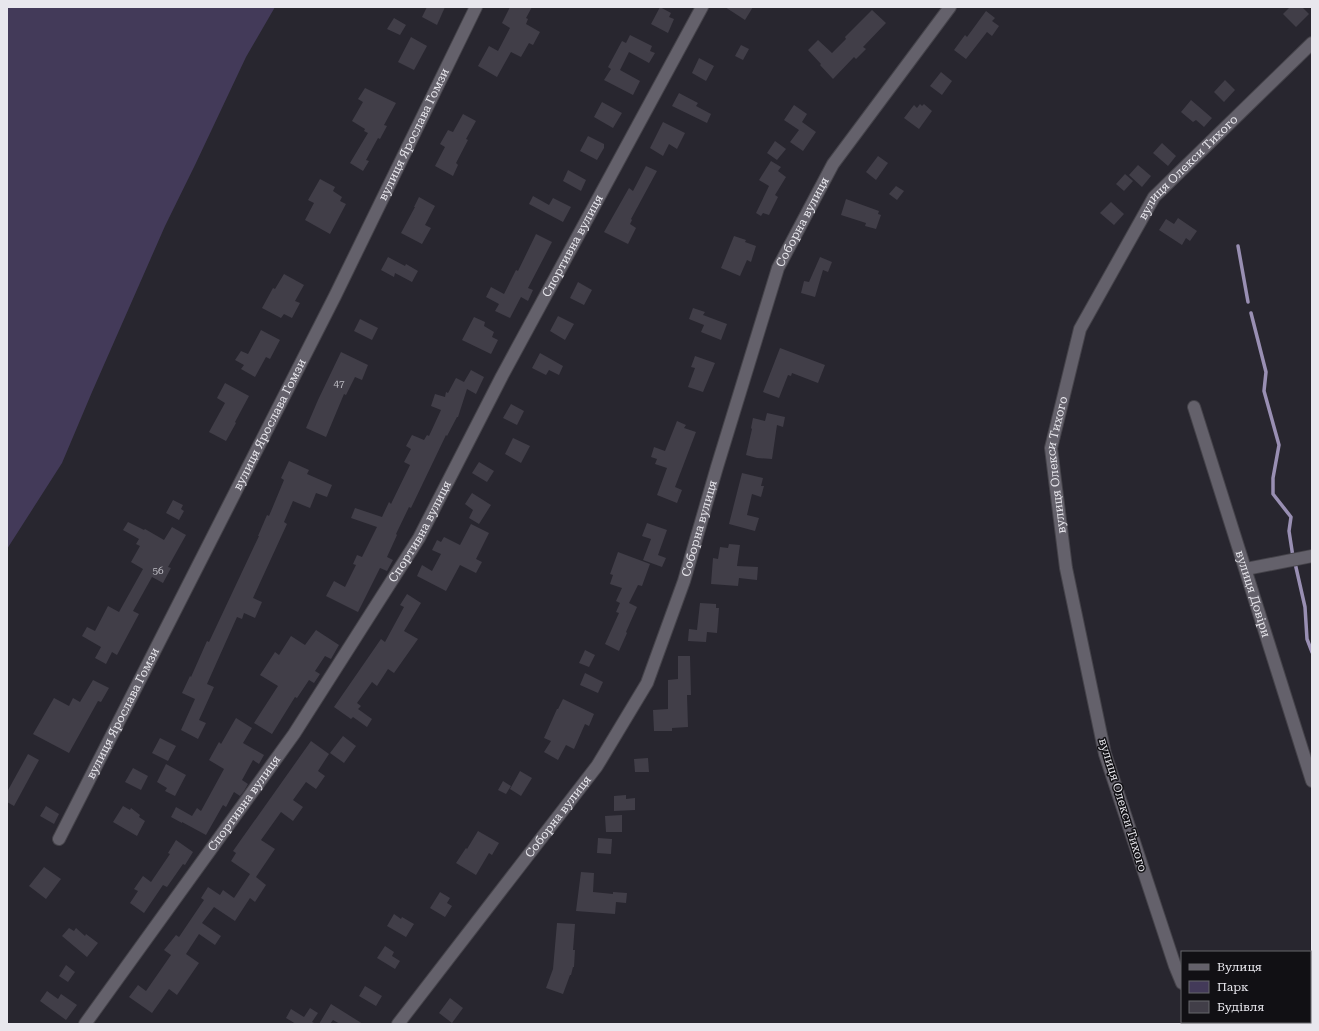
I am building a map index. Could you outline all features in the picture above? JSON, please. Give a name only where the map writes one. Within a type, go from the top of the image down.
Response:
[{"type":"street","name":"вулиця Ярослава Гомзи","points":[[59,839],[331,303],[476,7]]},
{"type":"street","name":"Спортивна вулиця","points":[[85,1024],[294,734],[419,538],[502,376],[702,7]]},
{"type":"street","name":"Соборна вулиця","points":[[398,1024],[597,766],[647,682],[684,581],[778,268],[833,164],[950,7]]},
{"type":"street","name":"вулиця Олекси Тихого","points":[[1181,981],[1106,754],[1066,568],[1051,448],[1080,329],[1154,196],[1311,50]]},
{"type":"street","name":"вулиця Довіри","points":[[1194,407],[1312,780]]},
{"type":"street","points":[[1246,569],[1312,556]]},
{"type":"green space","points":[[7,7],[275,7],[246,57],[165,226],[62,463],[7,549]]},
{"type":"building","points":[[427,7],[445,7],[437,25],[422,17]]},
{"type":"building","points":[[510,7],[532,7],[526,18],[528,19],[526,24],[540,32],[533,45],[529,43],[521,57],[511,52],[497,77],[478,66],[489,46],[498,51],[510,28],[502,23]]},
{"type":"building","points":[[660,7],[671,13],[669,17],[674,19],[668,33],[651,24]]},
{"type":"building","points":[[725,7],[753,7],[745,20]]},
{"type":"building","points":[[1290,7],[1302,7],[1309,14],[1296,27],[1283,14]]},
{"type":"building","points":[[872,10],[886,23],[863,47],[866,49],[856,59],[854,57],[833,79],[808,50],[818,40],[832,53],[846,39],[845,37]]},
{"type":"building","points":[[986,11],[995,18],[992,21],[999,26],[992,36],[987,32],[966,59],[954,50],[965,35],[967,37]]},
{"type":"building","points":[[394,18],[406,25],[400,35],[387,29]]},
{"type":"building","points":[[630,35],[652,46],[650,51],[655,53],[649,63],[629,52],[620,70],[640,81],[633,95],[604,80],[611,69],[608,67],[622,41],[626,43]]},
{"type":"building","points":[[411,37],[427,46],[414,70],[398,62]]},
{"type":"building","points":[[741,45],[749,49],[743,60],[735,56]]},
{"type":"building","points":[[699,58],[714,66],[706,81],[692,73]]},
{"type":"building","points":[[941,72],[952,81],[942,95],[930,86]]},
{"type":"building","points":[[1225,80],[1235,90],[1224,102],[1214,92]]},
{"type":"building","points":[[365,88],[396,103],[384,125],[387,126],[380,139],[378,138],[366,160],[369,161],[363,171],[350,163],[368,133],[364,131],[365,129],[352,121],[363,102],[358,99]]},
{"type":"building","points":[[679,93],[698,103],[696,106],[711,114],[707,123],[672,106]]},
{"type":"building","points":[[1191,100],[1212,118],[1204,127],[1196,120],[1193,122],[1181,112]]},
{"type":"building","points":[[602,102],[622,113],[613,128],[594,117]]},
{"type":"building","points":[[920,104],[922,106],[924,104],[932,111],[919,129],[904,118],[914,105],[917,108]]},
{"type":"building","points":[[794,105],[807,114],[802,122],[816,132],[803,151],[790,142],[799,130],[784,120]]},
{"type":"building","points":[[463,114],[476,121],[466,139],[468,140],[456,163],[458,165],[453,176],[435,166],[445,147],[440,144],[448,130],[453,132]]},
{"type":"building","points":[[663,122],[685,133],[677,149],[669,144],[663,156],[650,148]]},
{"type":"building","points":[[588,136],[604,144],[604,148],[597,160],[580,151]]},
{"type":"building","points":[[775,141],[786,149],[777,160],[767,153]]},
{"type":"building","points":[[1162,143],[1176,156],[1168,166],[1153,153]]},
{"type":"building","points":[[878,156],[888,163],[876,180],[866,172]]},
{"type":"building","points":[[771,161],[781,167],[778,171],[786,177],[775,195],[778,197],[769,215],[763,213],[761,216],[756,213],[769,186],[759,180]]},
{"type":"building","points":[[1138,165],[1151,176],[1142,187],[1129,175]]},
{"type":"building","points":[[646,166],[657,171],[631,219],[630,224],[636,228],[628,244],[604,232],[629,188],[633,191]]},
{"type":"building","points":[[568,170],[586,180],[581,191],[563,181]]},
{"type":"building","points":[[1125,174],[1133,181],[1124,191],[1116,184]]},
{"type":"building","points":[[320,179],[335,187],[333,191],[342,197],[340,201],[346,204],[330,234],[305,220],[314,203],[308,200]]},
{"type":"building","points":[[896,186],[904,191],[897,200],[889,194]]},
{"type":"building","points":[[533,196],[549,205],[553,198],[571,207],[563,222],[529,204]]},
{"type":"building","points":[[419,197],[435,206],[425,225],[431,228],[422,244],[401,233]]},
{"type":"building","points":[[846,199],[879,211],[878,214],[881,215],[876,229],[865,226],[866,223],[841,215]]},
{"type":"building","points":[[1111,202],[1124,214],[1114,225],[1100,213]]},
{"type":"building","points":[[1178,218],[1197,231],[1190,241],[1186,238],[1182,245],[1159,230],[1166,219],[1174,224]]},
{"type":"building","points":[[536,234],[552,242],[528,288],[533,290],[528,301],[521,297],[510,318],[495,311],[499,304],[486,297],[491,287],[504,294],[516,270],[518,271]]},
{"type":"building","points":[[734,236],[746,240],[745,242],[756,246],[751,262],[747,260],[740,276],[721,268]]},
{"type":"building","points":[[388,257],[405,266],[406,264],[418,271],[412,282],[395,273],[394,277],[381,270]]},
{"type":"building","points":[[820,257],[832,262],[828,272],[823,270],[815,297],[801,293],[804,281],[809,282]]},
{"type":"building","points":[[284,274],[304,285],[295,301],[300,303],[292,318],[284,314],[281,318],[262,308],[273,288],[275,289]]},
{"type":"building","points":[[578,282],[592,290],[584,305],[570,298]]},
{"type":"building","points":[[693,308],[705,312],[703,315],[727,324],[721,340],[701,332],[704,325],[689,319]]},
{"type":"building","points":[[558,316],[574,324],[565,340],[550,331]]},
{"type":"building","points":[[474,317],[485,322],[484,326],[494,332],[492,337],[498,340],[491,354],[462,340]]},
{"type":"building","points":[[360,319],[378,328],[372,340],[354,331]]},
{"type":"building","points":[[261,330],[280,340],[270,359],[266,357],[255,377],[241,369],[244,365],[235,360],[241,351],[248,354]]},
{"type":"building","points":[[780,348],[825,365],[818,383],[792,373],[791,376],[788,375],[779,398],[763,392]]},
{"type":"building","points":[[341,352],[368,365],[362,380],[355,377],[346,395],[344,394],[326,437],[306,428]]},
{"type":"building","points":[[540,353],[563,366],[559,375],[549,370],[546,375],[532,368]]},
{"type":"building","points":[[695,356],[715,363],[703,392],[688,387],[695,368],[691,367]]},
{"type":"building","points":[[471,370],[484,377],[476,394],[467,389],[458,417],[447,436],[446,435],[411,508],[409,507],[396,534],[397,535],[387,557],[393,560],[387,571],[380,568],[358,612],[326,596],[334,581],[345,587],[356,565],[353,564],[357,555],[362,557],[377,527],[351,518],[355,508],[382,517],[389,502],[391,504],[410,465],[404,462],[411,449],[406,446],[412,435],[424,440],[427,435],[429,436],[441,410],[431,406],[435,394],[445,397],[446,392],[448,393],[456,378],[464,382]]},
{"type":"building","points":[[225,383],[249,396],[226,441],[209,432],[225,403],[217,398]]},
{"type":"building","points":[[511,404],[524,411],[517,425],[503,418]]},
{"type":"building","points":[[767,413],[785,417],[783,427],[777,425],[772,459],[757,458],[746,455],[753,418],[765,421]]},
{"type":"building","points":[[677,421],[686,425],[684,428],[696,432],[675,487],[682,490],[677,503],[657,495],[667,468],[655,464],[657,459],[651,457],[654,447],[665,451]]},
{"type":"building","points":[[513,438],[530,446],[521,463],[505,454]]},
{"type":"building","points":[[289,461],[309,470],[307,474],[332,485],[327,497],[316,493],[310,508],[293,501],[284,522],[287,524],[253,598],[262,602],[255,618],[244,613],[242,619],[237,617],[207,684],[214,687],[199,720],[206,723],[198,739],[181,730],[195,699],[182,693],[207,641],[209,642],[259,536],[267,515],[269,516],[284,480],[281,478]]},
{"type":"building","points":[[479,462],[494,471],[487,482],[472,473]]},
{"type":"building","points":[[742,473],[763,478],[761,486],[764,486],[761,497],[752,494],[747,515],[759,518],[755,531],[729,524]]},
{"type":"building","points":[[472,493],[491,505],[479,524],[469,518],[473,510],[465,504]]},
{"type":"building","points":[[173,500],[183,505],[181,509],[184,511],[179,520],[166,513]]},
{"type":"building","points":[[128,522],[144,530],[145,529],[164,540],[172,527],[186,535],[168,567],[171,568],[163,583],[152,577],[133,611],[139,614],[117,655],[112,652],[106,664],[95,658],[101,647],[82,636],[87,627],[95,631],[108,606],[119,612],[143,569],[131,562],[140,546],[136,544],[139,539],[123,530]]},
{"type":"building","points":[[647,523],[667,530],[658,555],[666,558],[662,567],[643,560],[651,539],[642,536]]},
{"type":"building","points":[[471,524],[489,533],[476,559],[482,562],[476,573],[460,565],[446,591],[417,576],[422,565],[432,571],[441,554],[432,550],[437,540],[441,542],[444,537],[460,545]]},
{"type":"building","points":[[729,544],[740,545],[737,566],[758,567],[757,580],[739,578],[738,586],[711,584],[713,558],[718,559],[720,547],[728,548]]},
{"type":"building","points":[[618,552],[650,564],[642,586],[638,585],[629,603],[637,607],[619,651],[605,644],[619,613],[616,612],[620,603],[616,601],[622,588],[610,584],[613,575],[610,574]]},
{"type":"building","points":[[407,594],[421,603],[404,631],[418,639],[394,673],[388,669],[377,686],[372,682],[357,703],[361,706],[358,709],[372,719],[367,727],[353,717],[351,719],[334,707],[381,639],[385,642],[404,607],[400,605]]},
{"type":"building","points":[[700,603],[716,604],[716,608],[719,608],[717,633],[707,632],[706,642],[688,641],[689,629],[697,630]]},
{"type":"building","points":[[316,630],[339,645],[331,659],[325,656],[315,671],[320,674],[314,683],[309,680],[297,698],[295,697],[272,734],[254,723],[278,686],[260,675],[275,652],[279,655],[291,636],[305,645]]},
{"type":"building","points":[[585,650],[595,655],[589,667],[579,663]]},
{"type":"building","points":[[678,656],[690,656],[691,695],[687,695],[688,727],[672,728],[672,731],[654,731],[653,710],[668,709],[668,680],[678,679]]},
{"type":"building","points":[[585,673],[603,682],[598,693],[580,685]]},
{"type":"building","points":[[93,680],[109,688],[101,702],[98,701],[69,753],[33,734],[54,698],[69,706],[73,698],[80,702]]},
{"type":"building","points":[[563,699],[594,714],[589,726],[585,724],[574,749],[566,745],[558,760],[544,752],[551,741],[544,738]]},
{"type":"building","points":[[236,718],[252,728],[243,743],[264,755],[259,764],[253,760],[242,780],[248,784],[244,791],[240,796],[234,792],[226,807],[223,805],[206,835],[171,817],[176,807],[192,816],[197,808],[201,811],[224,769],[209,760],[219,742],[221,744]]},
{"type":"building","points":[[343,736],[356,746],[344,763],[330,753]]},
{"type":"building","points":[[160,738],[176,746],[168,761],[152,753]]},
{"type":"building","points":[[311,741],[329,754],[318,771],[325,776],[316,789],[306,782],[293,800],[303,807],[293,821],[281,812],[261,840],[275,849],[256,877],[266,885],[255,902],[250,898],[235,921],[214,907],[202,923],[221,936],[215,945],[199,934],[186,954],[199,963],[177,995],[169,989],[152,1013],[129,997],[138,985],[146,991],[171,955],[164,950],[176,935],[179,937],[204,900],[201,898],[208,887],[220,895],[223,890],[234,898],[250,874],[231,861],[236,853],[233,851]]},
{"type":"building","points":[[28,754],[39,760],[14,806],[7,802],[7,792]]},
{"type":"building","points":[[648,758],[649,772],[635,772],[634,759]]},
{"type":"building","points":[[166,764],[186,775],[175,796],[165,791],[167,788],[157,782]]},
{"type":"building","points":[[133,768],[148,776],[141,790],[125,782]]},
{"type":"building","points":[[520,771],[532,778],[521,796],[510,789]]},
{"type":"building","points":[[503,781],[511,786],[506,794],[498,790]]},
{"type":"building","points":[[626,795],[626,799],[635,798],[635,810],[614,811],[614,796]]},
{"type":"building","points":[[46,806],[59,814],[54,824],[40,816]]},
{"type":"building","points":[[123,806],[130,810],[131,808],[145,821],[137,836],[113,822]]},
{"type":"building","points":[[622,815],[622,832],[606,832],[605,816]]},
{"type":"building","points":[[478,831],[499,843],[492,855],[489,853],[476,875],[456,863]]},
{"type":"building","points":[[598,838],[612,839],[611,854],[597,853]]},
{"type":"building","points":[[176,840],[193,852],[185,865],[183,864],[167,887],[163,885],[144,913],[130,903],[138,891],[134,889],[143,876],[151,882],[170,854],[168,853]]},
{"type":"building","points":[[44,867],[61,879],[46,899],[29,886]]},
{"type":"building","points":[[581,872],[594,873],[593,892],[613,894],[613,892],[627,893],[626,903],[616,902],[615,914],[576,911]]},
{"type":"building","points":[[440,892],[450,898],[447,903],[452,906],[445,917],[430,908]]},
{"type":"building","points":[[394,914],[401,919],[402,917],[414,924],[406,937],[387,926]]},
{"type":"building","points":[[557,923],[575,924],[573,950],[575,950],[574,967],[563,994],[546,988],[553,969]]},
{"type":"building","points":[[69,928],[74,931],[76,928],[85,936],[86,934],[98,943],[87,957],[62,936]]},
{"type":"building","points":[[385,946],[394,952],[392,956],[400,961],[395,969],[377,958]]},
{"type":"building","points":[[66,965],[75,972],[68,982],[59,976]]},
{"type":"building","points":[[365,986],[382,996],[376,1006],[359,996]]},
{"type":"building","points":[[47,991],[58,999],[61,994],[77,1005],[66,1020],[40,1001]]},
{"type":"building","points":[[450,998],[463,1008],[452,1023],[439,1013]]},
{"type":"building","points":[[331,1004],[363,1024],[340,1024],[333,1020],[330,1024],[319,1024]]},
{"type":"building","points":[[310,1008],[318,1013],[312,1022],[316,1024],[296,1024],[286,1018],[291,1009],[304,1017]]},
{"type":"waterway","points":[[1238,246],[1248,302]]},
{"type":"waterway","points":[[1251,313],[1266,372],[1264,391],[1279,445],[1273,478],[1273,494],[1291,517],[1289,531],[1293,557]]},
{"type":"waterway","points":[[1295,563],[1305,607],[1307,639],[1312,652]]}]
